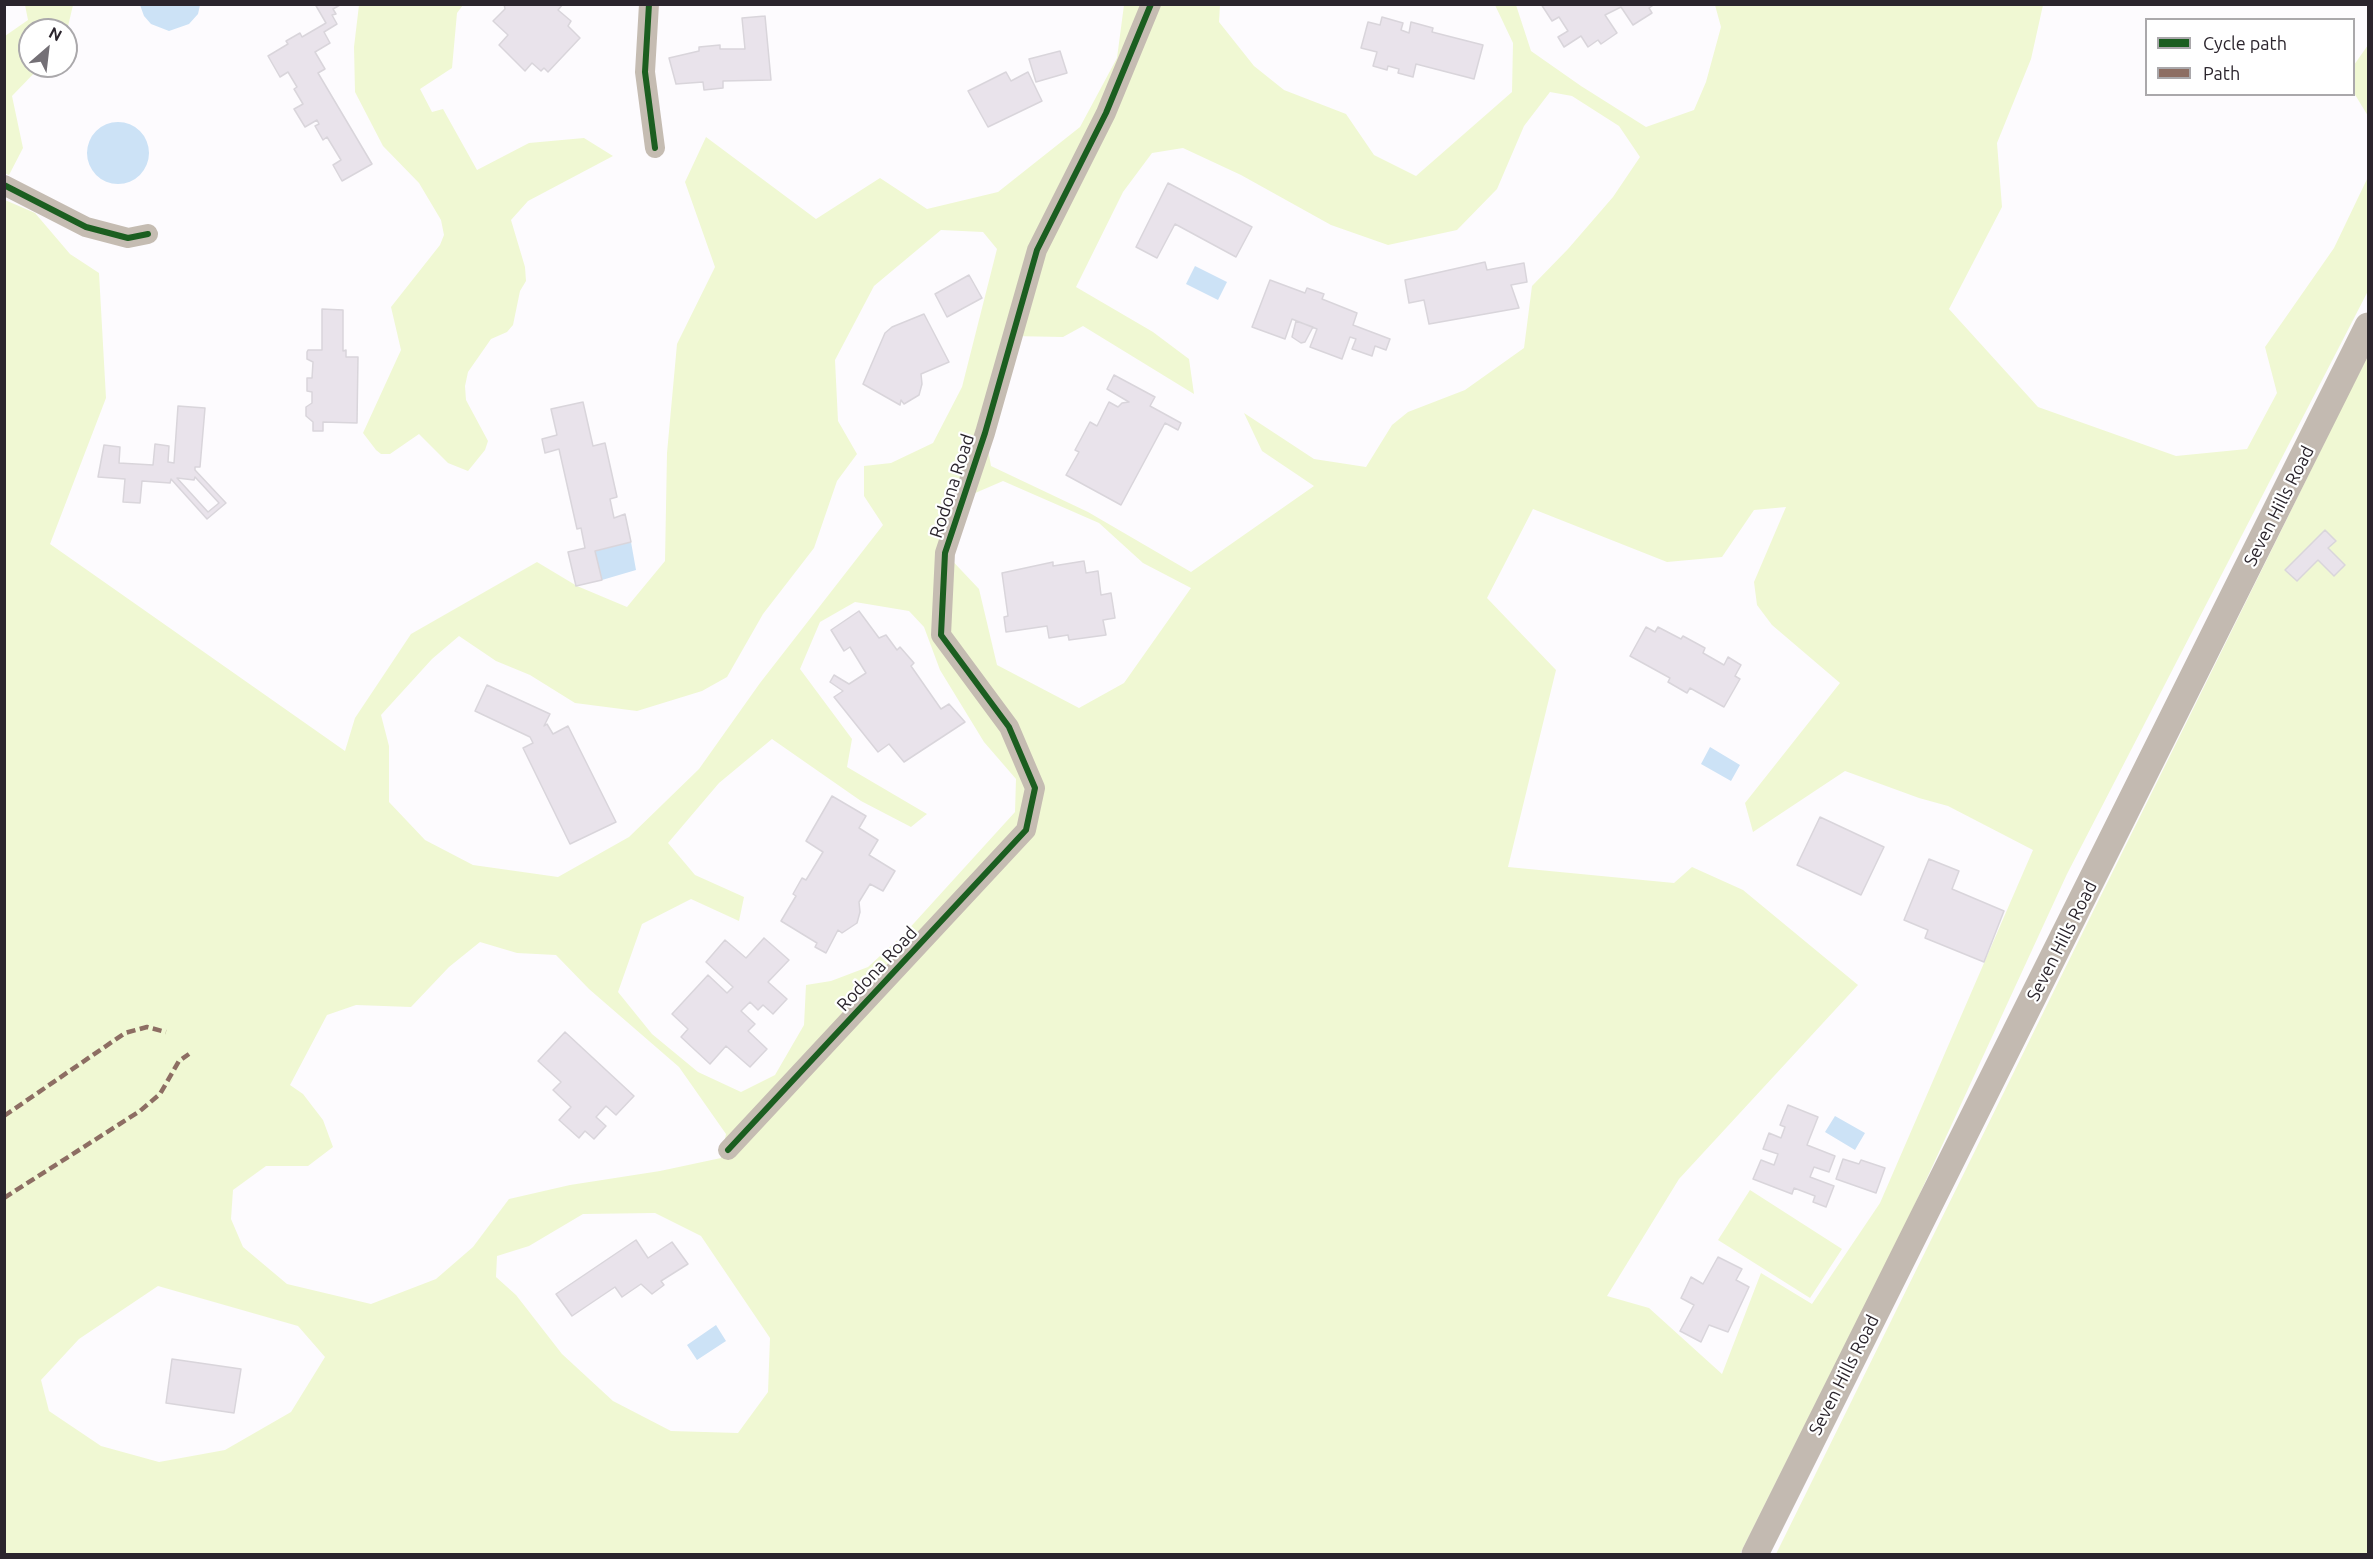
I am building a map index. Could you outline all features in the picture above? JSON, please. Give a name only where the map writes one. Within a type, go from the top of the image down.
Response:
[{"type":"main road","name":"Seven Hills Road","points":[[1755,1554],[2368,326]]},
{"type":"street","points":[[649,4],[645,72],[655,148]]},
{"type":"street","name":"Rodona Road","points":[[728,1150],[1026,830],[1035,788],[1009,726],[941,635],[945,553],[982,444],[1037,250],[1106,113],[1151,4]]},
{"type":"street","points":[[4,185],[86,227],[128,238],[148,234]]},
{"type":"green space","points":[[25,5],[73,5],[70,18],[28,18]]},
{"type":"green space","points":[[359,5],[463,5],[457,13],[452,68],[420,89],[432,112],[443,109],[477,170],[529,143],[584,138],[613,156],[528,201],[511,220],[525,267],[526,281],[520,291],[513,325],[507,332],[491,339],[468,372],[465,386],[466,400],[488,441],[485,450],[468,471],[448,463],[419,434],[390,454],[381,454],[363,433],[401,350],[391,307],[440,245],[444,235],[441,220],[419,183],[383,146],[355,92],[354,47]]},
{"type":"green space","points":[[1124,5],[1220,5],[1219,22],[1254,66],[1284,90],[1346,114],[1374,155],[1416,176],[1512,92],[1513,43],[1495,5],[1516,5],[1531,51],[1646,127],[1694,110],[1706,82],[1721,27],[1715,5],[2043,5],[2031,59],[1997,143],[2002,207],[1949,309],[2038,407],[2176,456],[2247,449],[2277,393],[2265,347],[2334,248],[2368,177],[2368,291],[2067,874],[1910,1215],[1740,1554],[5,1554],[5,200],[35,213],[70,254],[99,273],[106,398],[50,544],[345,751],[355,718],[411,634],[537,562],[577,586],[627,607],[665,561],[667,453],[677,344],[715,267],[685,182],[706,137],[816,219],[880,178],[927,209],[998,192],[1080,127],[1117,58]],"holes":[[[1550,92],[1572,96],[1619,126],[1640,157],[1613,197],[1532,286],[1524,348],[1465,390],[1408,412],[1392,425],[1366,467],[1314,459],[1244,413],[1262,451],[1314,486],[1191,572],[1088,512],[991,466],[985,433],[1011,336],[1063,337],[1083,326],[1194,394],[1189,359],[1153,332],[1076,287],[1123,192],[1152,153],[1183,148],[1241,175],[1331,225],[1388,245],[1457,230],[1497,189],[1524,126]],[[941,230],[983,232],[997,249],[962,387],[933,443],[891,463],[864,466],[864,496],[883,525],[760,683],[699,769],[629,837],[558,877],[473,865],[425,840],[389,802],[389,746],[381,715],[432,659],[459,636],[496,661],[530,675],[575,703],[637,711],[702,691],[727,677],[763,614],[814,548],[837,481],[857,454],[838,421],[835,360],[874,286]],[[1003,481],[1099,523],[1143,563],[1191,588],[1124,683],[1079,708],[997,665],[979,589],[945,553],[966,497]],[[1786,507],[1754,582],[1757,605],[1772,625],[1840,683],[1745,803],[1753,832],[1845,771],[1948,806],[2033,850],[1880,1203],[1812,1304],[1761,1273],[1722,1374],[1649,1308],[1607,1296],[1679,1179],[1858,985],[1743,890],[1692,867],[1674,883],[1508,867],[1556,670],[1487,598],[1533,509],[1667,562],[1722,557],[1754,510]],[[855,602],[909,611],[924,627],[940,670],[984,742],[1016,779],[1015,812],[905,933],[868,967],[831,981],[806,985],[804,1025],[775,1075],[741,1092],[698,1072],[652,1034],[618,992],[642,924],[691,899],[739,921],[744,897],[695,875],[668,843],[719,783],[772,739],[861,801],[911,827],[927,814],[847,767],[852,739],[800,669],[820,622]],[[480,942],[517,953],[556,955],[589,989],[679,1067],[726,1134],[721,1158],[660,1171],[570,1185],[509,1199],[473,1247],[436,1279],[371,1304],[287,1284],[243,1247],[231,1219],[233,1190],[266,1166],[308,1166],[333,1147],[323,1120],[303,1094],[290,1085],[327,1015],[356,1005],[411,1007],[449,967]],[[655,1213],[701,1236],[770,1338],[768,1392],[738,1433],[671,1431],[613,1401],[562,1354],[516,1295],[496,1277],[497,1256],[529,1246],[583,1214]],[[158,1286],[298,1326],[325,1357],[291,1412],[225,1450],[159,1462],[101,1446],[49,1411],[41,1380],[79,1339]]]},
{"type":"green space","points":[[18,27],[18,78],[29,78],[12,96],[23,148],[9,175],[4,173],[5,36]]},
{"type":"green space","points":[[2368,45],[2368,116],[2355,95],[2355,64]]},
{"type":"green space","points":[[2368,356],[2368,1554],[1776,1554],[2349,393]]},
{"type":"green space","points":[[1750,1190],[1842,1249],[1810,1298],[1718,1240]]},
{"type":"water","points":[[140,4],[200,5],[198,14],[189,24],[169,31],[151,24],[144,16]]},
{"type":"water","points":[[118,122],[140,131],[149,153],[140,175],[118,184],[96,175],[87,153],[96,131]]},
{"type":"water","points":[[1195,266],[1227,282],[1218,300],[1186,284]]},
{"type":"water","points":[[631,542],[636,570],[602,580],[595,551]]},
{"type":"water","points":[[1710,747],[1740,765],[1731,781],[1701,764]]},
{"type":"water","points":[[1835,1116],[1865,1133],[1855,1150],[1825,1132]]},
{"type":"water","points":[[716,1325],[726,1341],[697,1360],[687,1345]]},
{"type":"building","points":[[315,4],[340,5],[333,9],[336,14],[332,15],[337,24],[324,32],[330,43],[315,52],[325,69],[318,73],[372,164],[342,181],[333,165],[341,160],[327,137],[323,140],[315,126],[319,124],[317,120],[305,127],[294,109],[303,104],[294,89],[297,87],[288,72],[280,77],[268,56],[288,44],[286,41],[300,33],[302,37],[326,23]]},
{"type":"building","points":[[504,4],[563,4],[558,10],[571,21],[568,26],[580,38],[548,72],[544,68],[541,71],[532,63],[525,71],[499,45],[508,35],[493,21],[505,9]]},
{"type":"building","points":[[1541,4],[1655,4],[1649,8],[1652,13],[1633,25],[1621,7],[1605,15],[1617,33],[1601,44],[1598,40],[1588,47],[1581,36],[1564,47],[1558,37],[1568,31],[1559,17],[1552,21]]},
{"type":"building","points":[[765,16],[771,80],[723,81],[723,88],[704,90],[703,82],[676,84],[669,58],[699,51],[699,47],[720,45],[720,49],[745,49],[742,18]]},
{"type":"building","points":[[1382,17],[1403,23],[1401,30],[1409,33],[1411,22],[1433,28],[1432,32],[1483,45],[1474,79],[1416,64],[1413,77],[1398,73],[1399,69],[1388,66],[1387,70],[1373,66],[1377,52],[1361,48],[1368,22],[1380,25]]},
{"type":"building","points":[[1060,51],[1067,73],[1036,82],[1029,59]]},
{"type":"building","points":[[1006,72],[1011,81],[1028,72],[1042,101],[988,127],[968,91]]},
{"type":"building","points":[[1168,183],[1252,227],[1236,257],[1175,224],[1157,258],[1136,247]]},
{"type":"building","points":[[1485,262],[1487,270],[1524,263],[1527,282],[1511,285],[1519,308],[1429,324],[1424,300],[1409,303],[1405,280]]},
{"type":"building","points":[[969,275],[982,298],[947,317],[935,294]]},
{"type":"building","points":[[1270,280],[1305,293],[1307,288],[1324,294],[1322,299],[1357,313],[1353,325],[1390,339],[1386,350],[1375,346],[1372,356],[1352,349],[1356,339],[1350,337],[1342,359],[1310,347],[1317,329],[1292,319],[1285,339],[1252,327]]},
{"type":"building","points":[[322,309],[343,310],[343,351],[346,350],[346,357],[358,357],[357,423],[323,422],[323,431],[313,431],[313,422],[306,416],[306,407],[312,403],[312,392],[307,391],[307,378],[312,378],[313,362],[307,359],[307,352],[308,350],[322,350]]},
{"type":"building","points":[[924,314],[949,362],[921,374],[922,384],[919,395],[904,404],[901,400],[900,405],[863,384],[885,333],[892,327]]},
{"type":"building","points":[[1296,321],[1313,327],[1305,342],[1301,343],[1292,337]]},
{"type":"building","points":[[1114,375],[1155,397],[1150,406],[1181,423],[1178,430],[1165,423],[1121,505],[1066,475],[1079,452],[1075,450],[1090,422],[1097,426],[1109,402],[1118,407],[1122,403],[1129,402],[1107,389]]},
{"type":"building","points":[[583,402],[593,446],[605,443],[617,497],[610,499],[614,518],[625,514],[631,542],[595,551],[602,580],[576,586],[568,552],[585,548],[581,528],[577,529],[559,449],[545,453],[542,439],[557,435],[551,409]]},
{"type":"building","points":[[178,406],[205,408],[200,467],[195,467],[195,470],[226,503],[207,519],[171,479],[170,483],[142,481],[140,503],[123,502],[125,479],[98,477],[104,445],[120,447],[119,463],[153,465],[155,444],[169,446],[168,462],[174,463]],"holes":[[[195,477],[219,503],[208,512],[177,478],[194,480]]]},
{"type":"building","points":[[2325,530],[2336,541],[2328,548],[2345,565],[2334,576],[2318,560],[2297,581],[2285,570]]},
{"type":"building","points":[[1084,561],[1086,573],[1098,571],[1101,595],[1111,593],[1115,618],[1103,620],[1106,635],[1069,640],[1068,635],[1049,638],[1047,626],[1006,632],[1004,617],[1008,616],[1002,573],[1053,562],[1053,566]]},
{"type":"building","points":[[859,611],[879,638],[886,635],[897,650],[900,647],[914,663],[911,666],[941,709],[949,704],[965,722],[904,762],[889,744],[878,752],[834,697],[843,691],[830,682],[834,675],[849,684],[866,673],[850,647],[844,651],[831,630]]},
{"type":"building","points":[[1646,627],[1655,632],[1658,627],[1681,639],[1683,636],[1705,648],[1703,653],[1724,665],[1728,657],[1741,665],[1735,676],[1740,679],[1724,707],[1690,688],[1687,693],[1668,682],[1670,678],[1630,656]]},
{"type":"building","points":[[487,685],[550,714],[544,726],[547,724],[553,734],[568,726],[616,822],[570,844],[523,748],[533,743],[530,737],[475,711]]},
{"type":"building","points":[[832,796],[866,816],[859,828],[878,840],[869,855],[895,871],[883,891],[870,884],[859,902],[860,912],[857,923],[842,933],[838,930],[826,953],[815,947],[817,943],[781,921],[796,896],[793,894],[802,878],[806,880],[823,852],[806,841]]},
{"type":"building","points":[[1820,817],[1884,847],[1861,895],[1797,865]]},
{"type":"building","points":[[1929,859],[1959,871],[1952,889],[2004,911],[1984,962],[1925,938],[1928,930],[1904,920]]},
{"type":"building","points":[[764,938],[789,960],[768,982],[787,999],[773,1014],[763,1005],[758,1010],[750,1002],[741,1011],[755,1024],[748,1031],[767,1049],[750,1067],[726,1046],[710,1064],[681,1037],[688,1029],[672,1014],[708,975],[727,993],[733,987],[706,962],[725,940],[746,958]]},
{"type":"building","points":[[565,1032],[634,1096],[616,1115],[606,1106],[596,1117],[606,1126],[594,1139],[585,1131],[579,1138],[559,1120],[571,1107],[553,1090],[561,1082],[538,1061]]},
{"type":"building","points":[[1788,1105],[1818,1117],[1807,1145],[1835,1156],[1829,1172],[1814,1167],[1810,1177],[1834,1186],[1826,1207],[1813,1202],[1815,1196],[1794,1188],[1792,1194],[1753,1179],[1761,1160],[1774,1165],[1778,1154],[1763,1149],[1769,1133],[1781,1138],[1785,1127],[1780,1125]]},
{"type":"building","points":[[1843,1159],[1859,1164],[1861,1160],[1885,1168],[1876,1193],[1836,1179]]},
{"type":"building","points":[[636,1240],[648,1258],[672,1242],[688,1264],[661,1281],[664,1285],[652,1294],[641,1284],[622,1297],[615,1287],[572,1316],[556,1294]]},
{"type":"building","points":[[1718,1257],[1742,1269],[1736,1280],[1749,1287],[1728,1332],[1709,1325],[1701,1342],[1680,1331],[1694,1305],[1681,1298],[1691,1277],[1703,1284]]},
{"type":"building","points":[[172,1359],[241,1369],[234,1413],[166,1403]]},
{"type":"marked path","points":[[4,1116],[125,1033],[147,1027],[166,1032]]},
{"type":"marked path","points":[[4,1198],[140,1111],[160,1094],[179,1061],[189,1054]]},
{"type":"cycle path","points":[[649,4],[645,72],[655,148]]},
{"type":"cycle path","points":[[728,1150],[1026,830],[1035,788],[1009,727],[941,635],[945,553],[985,433],[1037,250],[1106,113],[1151,4]]},
{"type":"cycle path","points":[[4,185],[86,227],[128,238],[148,234]]}]
